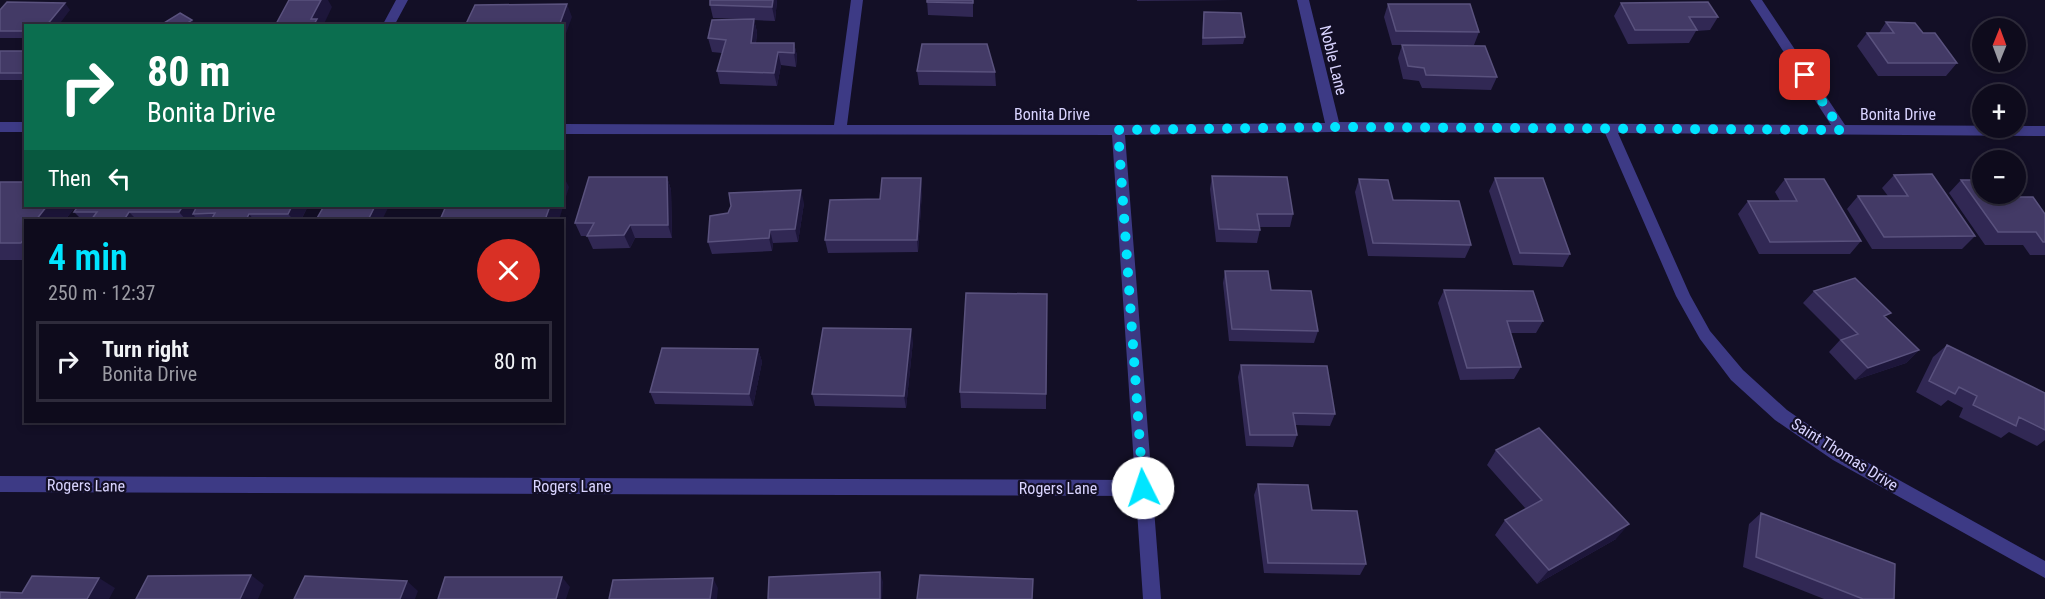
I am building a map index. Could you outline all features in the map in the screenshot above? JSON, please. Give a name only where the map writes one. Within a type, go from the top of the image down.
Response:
[{"type":"street","points":[[389,24],[402,0]]},
{"type":"street","points":[[840,129],[857,0]]},
{"type":"street","name":"Noble Lane","points":[[1303,0],[1333,127]]},
{"type":"street","points":[[1756,0],[1841,130]]},
{"type":"street","points":[[0,127],[24,127]]},
{"type":"street","name":"Bonita Drive","points":[[564,129],[1118,130],[1333,127],[2045,131]]},
{"type":"street","points":[[1118,130],[1152,599]]},
{"type":"street","name":"Saint Thomas Drive","points":[[1610,130],[1683,296],[1705,335],[1737,375],[1781,415],[1839,454],[2045,570]]},
{"type":"street","name":"Rogers Lane","points":[[0,484],[1143,488]]},
{"type":"building","points":[[289,0],[321,0],[311,19],[317,19],[314,24],[276,24]]},
{"type":"building","points":[[710,0],[773,0],[772,7],[710,5]]},
{"type":"building","points":[[927,0],[973,0],[973,3],[927,2]]},
{"type":"building","points":[[7,2],[65,3],[48,24],[24,24],[24,31],[0,31],[0,10]]},
{"type":"building","points":[[1708,2],[1718,17],[1689,17],[1697,30],[1635,30],[1621,3]]},
{"type":"building","points":[[567,4],[560,24],[466,24],[475,5]]},
{"type":"building","points":[[1388,4],[1470,4],[1479,32],[1396,31]]},
{"type":"building","points":[[1204,12],[1241,13],[1245,37],[1203,38]]},
{"type":"building","points":[[180,13],[192,20],[186,24],[162,24]]},
{"type":"building","points":[[754,19],[751,43],[794,43],[794,53],[778,52],[774,73],[717,71],[726,40],[708,38],[712,20]]},
{"type":"building","points":[[1886,22],[1915,23],[1923,33],[1935,33],[1957,63],[1888,63],[1867,33],[1894,33]]},
{"type":"building","points":[[922,44],[987,44],[995,72],[917,71]]},
{"type":"building","points":[[1402,45],[1485,46],[1497,77],[1426,75],[1424,68],[1408,66]]},
{"type":"building","points":[[0,51],[24,51],[24,73],[0,73]]},
{"type":"building","points":[[1932,174],[1975,236],[1884,237],[1858,196],[1908,196],[1894,175]]},
{"type":"building","points":[[1212,176],[1287,177],[1293,214],[1257,214],[1260,230],[1219,229]]},
{"type":"building","points":[[589,177],[667,177],[668,225],[630,225],[624,235],[587,236],[594,223],[575,223]]},
{"type":"building","points":[[882,178],[921,178],[917,240],[825,240],[830,200],[880,199]]},
{"type":"building","points":[[1495,178],[1543,178],[1570,254],[1520,253]]},
{"type":"building","points":[[1359,179],[1388,180],[1393,200],[1459,201],[1471,245],[1373,243]]},
{"type":"building","points":[[1785,179],[1824,179],[1861,241],[1770,242],[1748,201],[1797,201]]},
{"type":"building","points":[[1961,180],[1972,180],[1972,195]]},
{"type":"building","points":[[0,182],[24,182],[24,207],[46,207],[37,219],[24,219],[24,239],[21,243],[0,243]]},
{"type":"building","points":[[801,190],[795,229],[770,230],[769,238],[708,242],[710,216],[728,213],[731,206],[729,193]]},
{"type":"building","points":[[2026,197],[2033,197],[2045,214],[2045,242],[2036,232],[1998,232],[1978,204],[2026,204]]},
{"type":"building","points":[[77,207],[182,207],[179,212],[129,212],[125,219],[92,219],[97,212],[74,212]]},
{"type":"building","points":[[196,207],[292,207],[288,214],[249,214],[246,219],[212,219],[215,213],[193,214]]},
{"type":"building","points":[[323,207],[374,207],[368,219],[317,219]]},
{"type":"building","points":[[446,207],[550,207],[545,219],[440,219]]},
{"type":"building","points":[[1225,271],[1268,271],[1271,290],[1311,291],[1318,331],[1232,329]]},
{"type":"building","points":[[1855,278],[1891,313],[1884,316],[1919,350],[1868,368],[1841,340],[1858,334],[1814,291]]},
{"type":"building","points":[[1444,290],[1533,291],[1543,321],[1507,321],[1521,367],[1467,368]]},
{"type":"building","points":[[966,293],[1047,294],[1046,394],[960,392]]},
{"type":"building","points":[[823,328],[911,329],[904,396],[812,394]]},
{"type":"building","points":[[1947,345],[2045,393],[2045,430],[2019,417],[2016,426],[1973,405],[1977,396],[1959,387],[1955,394],[1929,381]]},
{"type":"building","points":[[662,348],[758,349],[749,394],[650,392]]},
{"type":"building","points":[[1241,365],[1327,366],[1335,414],[1293,413],[1297,435],[1250,435]]},
{"type":"building","points":[[1539,428],[1629,524],[1549,570],[1505,520],[1542,500],[1496,450]]},
{"type":"building","points":[[1258,484],[1308,485],[1312,510],[1357,511],[1366,564],[1268,563]]},
{"type":"building","points":[[1761,513],[1895,564],[1894,599],[1863,599],[1756,557]]},
{"type":"building","points":[[880,572],[880,599],[768,599],[769,577]]},
{"type":"building","points":[[251,575],[240,599],[136,599],[148,576]]},
{"type":"building","points":[[920,575],[1033,579],[1032,599],[917,599]]},
{"type":"building","points":[[32,576],[99,578],[87,599],[0,599],[0,592],[22,593]]},
{"type":"building","points":[[305,576],[407,581],[400,599],[294,599]]},
{"type":"building","points":[[445,577],[562,577],[556,599],[438,599]]},
{"type":"building","points":[[713,578],[710,599],[609,599],[613,580]]},
{"type":"route","points":[[1143,488],[1118,130],[1333,127],[1841,130],[1805,75]]}]
